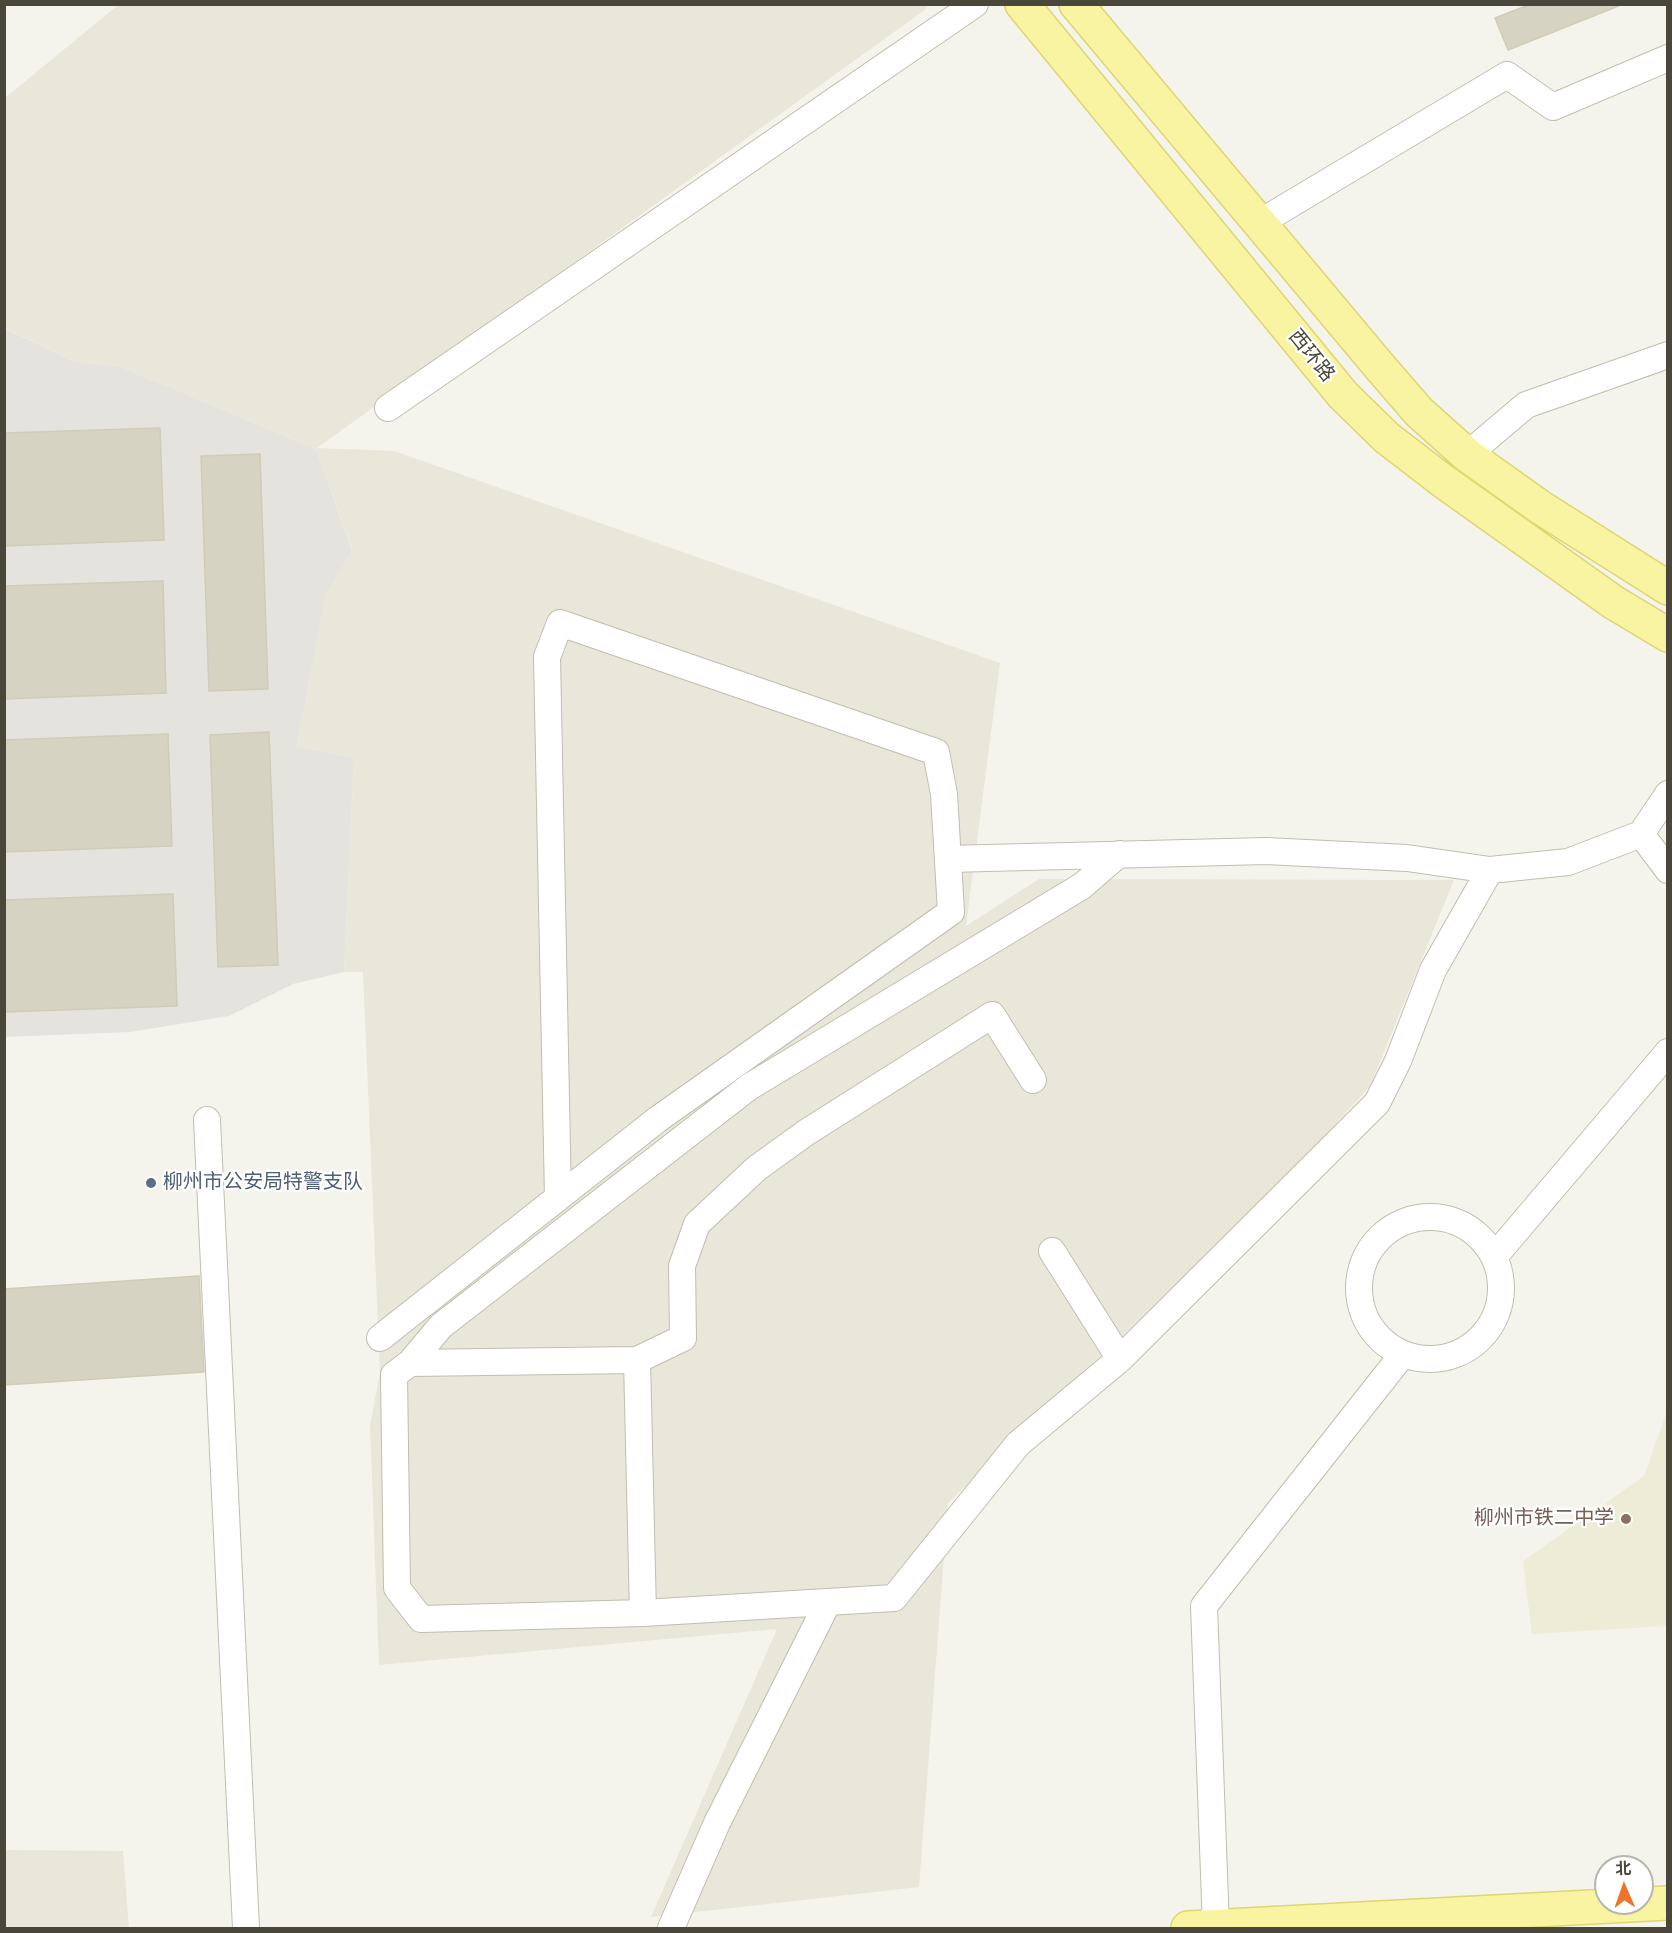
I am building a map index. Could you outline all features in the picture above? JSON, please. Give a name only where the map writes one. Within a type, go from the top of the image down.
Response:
[{"type":"main road","name":"西环路","points":[[1022,4],[1342,395],[1387,438],[1443,482],[1613,602],[1668,635]]},
{"type":"main road","points":[[1084,7],[1259,223],[1419,412],[1467,455],[1550,513],[1668,588]]},
{"type":"main road","points":[[1202,1928],[1668,1903]]},
{"type":"street","points":[[388,408],[975,4]]},
{"type":"street","points":[[1259,223],[1508,75],[1553,107],[1668,58]]},
{"type":"street","points":[[1467,455],[1526,405],[1664,358]]},
{"type":"street","points":[[380,1338],[558,1198],[658,1119],[951,912],[944,794],[936,752],[560,622],[547,657],[558,1198]]},
{"type":"street","points":[[948,859],[1266,851],[1407,858],[1490,870],[1568,862],[1641,834],[1668,794]]},
{"type":"street","points":[[1641,834],[1668,870]]},
{"type":"street","points":[[1119,855],[1082,886],[749,1086],[441,1326],[410,1363],[394,1375],[397,1588],[421,1619],[643,1613],[894,1598],[1018,1444],[1120,1359],[1377,1103],[1398,1061],[1433,970],[1490,870]]},
{"type":"street","points":[[410,1363],[637,1360],[683,1338],[682,1266],[697,1224],[757,1168],[807,1132],[992,1015],[1033,1080]]},
{"type":"street","points":[[1494,1257],[1668,1052]]},
{"type":"street","points":[[207,1120],[246,1929]]},
{"type":"street","points":[[1438,1218],[1460,1224],[1480,1238],[1494,1257],[1501,1281],[1499,1305],[1490,1327],[1473,1345],[1451,1356],[1427,1359],[1403,1354],[1382,1341],[1368,1323],[1360,1302],[1359,1280],[1365,1259],[1378,1240],[1395,1226],[1416,1219],[1438,1218]]},
{"type":"street","points":[[1052,1251],[1120,1359]]},
{"type":"street","points":[[1202,1928],[1204,1606],[1403,1354]]},
{"type":"street","points":[[637,1360],[643,1613]]},
{"type":"street","points":[[671,1929],[717,1823],[828,1602]]},
{"type":"shaded area","points":[[118,5],[927,5],[926,9],[317,448],[394,451],[1000,663],[966,926],[1039,879],[1454,880],[1370,1086],[1284,1181],[948,1503],[919,1887],[651,1917],[777,1629],[379,1665],[370,1425],[380,1373],[363,972],[344,972],[354,758],[297,746],[326,595],[352,549],[316,449],[119,366],[76,362],[5,328],[5,98]]},
{"type":"shaded area","points":[[4,328],[76,362],[119,366],[316,449],[352,550],[326,595],[297,746],[354,758],[344,972],[293,984],[229,1016],[130,1032],[5,1037]]},
{"type":"shaded area","name":"柳州市铁二中学","points":[[1667,1411],[1667,1626],[1532,1634],[1523,1561],[1644,1476]]},
{"type":"shaded area","points":[[5,1850],[123,1851],[129,1928],[5,1928]]},
{"type":"building","points":[[1531,4],[1621,5],[1508,50],[1495,18]]},
{"type":"building","points":[[160,428],[164,540],[4,546],[4,433]]},
{"type":"building","points":[[260,454],[268,689],[209,691],[201,456]]},
{"type":"building","points":[[163,581],[166,693],[4,699],[4,586]]},
{"type":"building","points":[[269,732],[278,965],[218,967],[210,735]]},
{"type":"building","points":[[168,734],[172,846],[4,852],[4,740]]},
{"type":"building","points":[[173,894],[177,1006],[4,1012],[4,900]]},
{"type":"building","points":[[199,1276],[204,1372],[4,1385],[4,1289]]},
{"type":"place","name":"柳州市公安局特警支队","points":[[151,1183]]},
{"type":"place","name":"柳州市铁二中学","points":[[1626,1519]]}]
